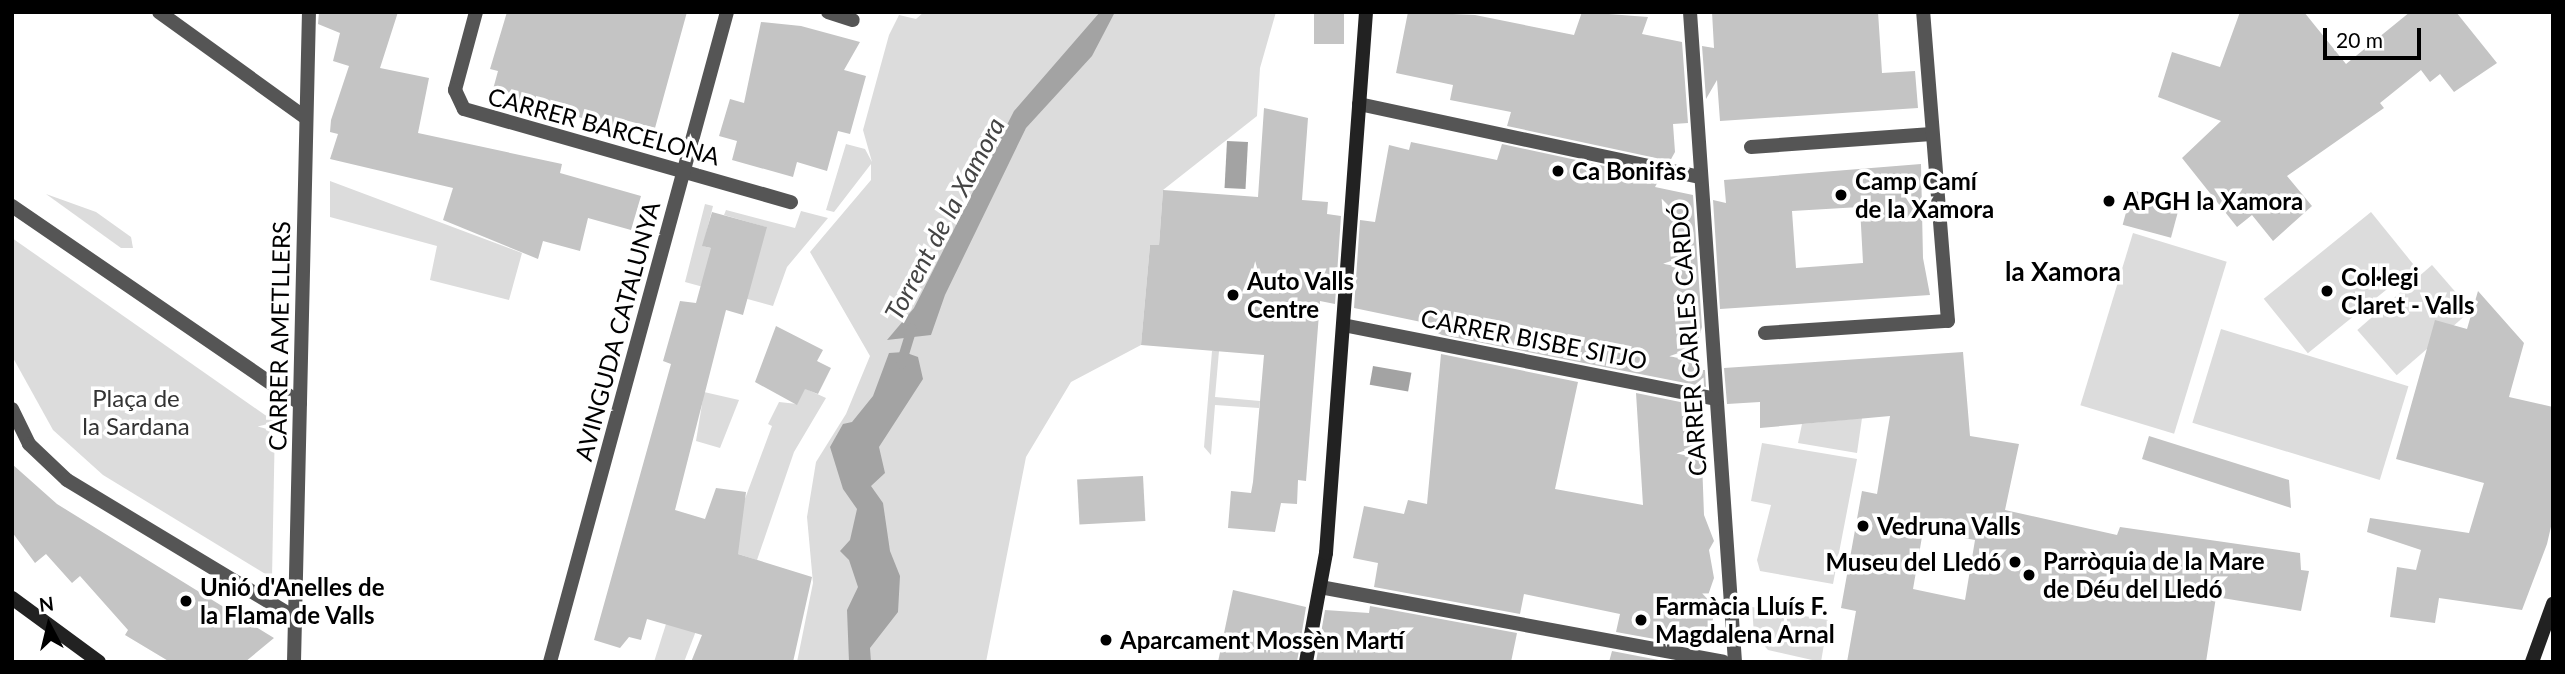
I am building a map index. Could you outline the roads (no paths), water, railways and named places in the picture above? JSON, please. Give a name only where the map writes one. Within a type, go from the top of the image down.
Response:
[{"type":"street","points":[[159,12],[306,118]]},
{"type":"street","name":"CARRER AMETLLERS","points":[[294,662],[309,12]]},
{"type":"street","name":"CARRER BARCELONA","points":[[476,12],[456,80],[464,109],[791,202]]},
{"type":"street","name":"AVINGUDA CATALUNYA","points":[[550,662],[727,12]]},
{"type":"street","points":[[828,12],[853,20]]},
{"type":"street","points":[[1306,662],[1320,587],[1366,12]]},
{"type":"street","name":"CARRER CARLES CARDÓ","points":[[1690,12],[1699,177],[1735,662]]},
{"type":"street","points":[[1765,333],[1948,321],[1923,12]]},
{"type":"street","points":[[1359,104],[1699,177]]},
{"type":"street","points":[[1751,147],[1933,134]]},
{"type":"street","points":[[12,206],[300,403]]},
{"type":"street","name":"CARRER BISBE SITJO","points":[[1343,325],[1716,399]]},
{"type":"street","points":[[12,409],[29,443],[67,480],[296,618]]},
{"type":"street","points":[[1320,587],[1723,662]]},
{"type":"street","points":[[12,598],[99,662]]},
{"type":"street","points":[[2532,662],[2553,604]]},
{"type":"waterway","name":"Torrent de la Xamora","points":[[901,364],[912,329]]},
{"type":"place","name":"Ca Bonifàs","points":[[1558,171]]},
{"type":"place","name":"Camp Camí de la Xamora","points":[[1841,195]]},
{"type":"place","name":"APGH la Xamora","points":[[2109,201]]},
{"type":"place","name":"Col·legi Claret - Valls","points":[[2327,291]]},
{"type":"place","name":"Auto Valls Centre","points":[[1233,295]]},
{"type":"place","name":"Vedruna Valls","points":[[1863,526]]},
{"type":"place","name":"Museu del Lledó","points":[[2015,562]]},
{"type":"place","name":"Parròquia de la Mare de Déu del Lledó","points":[[2029,575]]},
{"type":"place","name":"Unió d'Anelles de la Flama de Valls","points":[[186,601]]},
{"type":"place","name":"Farmàcia Lluís F. Magdalena Arnal","points":[[1641,620]]},
{"type":"place","name":"Aparcament Mossèn Martí","points":[[1106,640]]},
{"type":"district","name":"la Xamora","points":[[2063,272]]},
{"type":"park label","name":"Plaça de la Sardana","points":[[136,412]]}]
